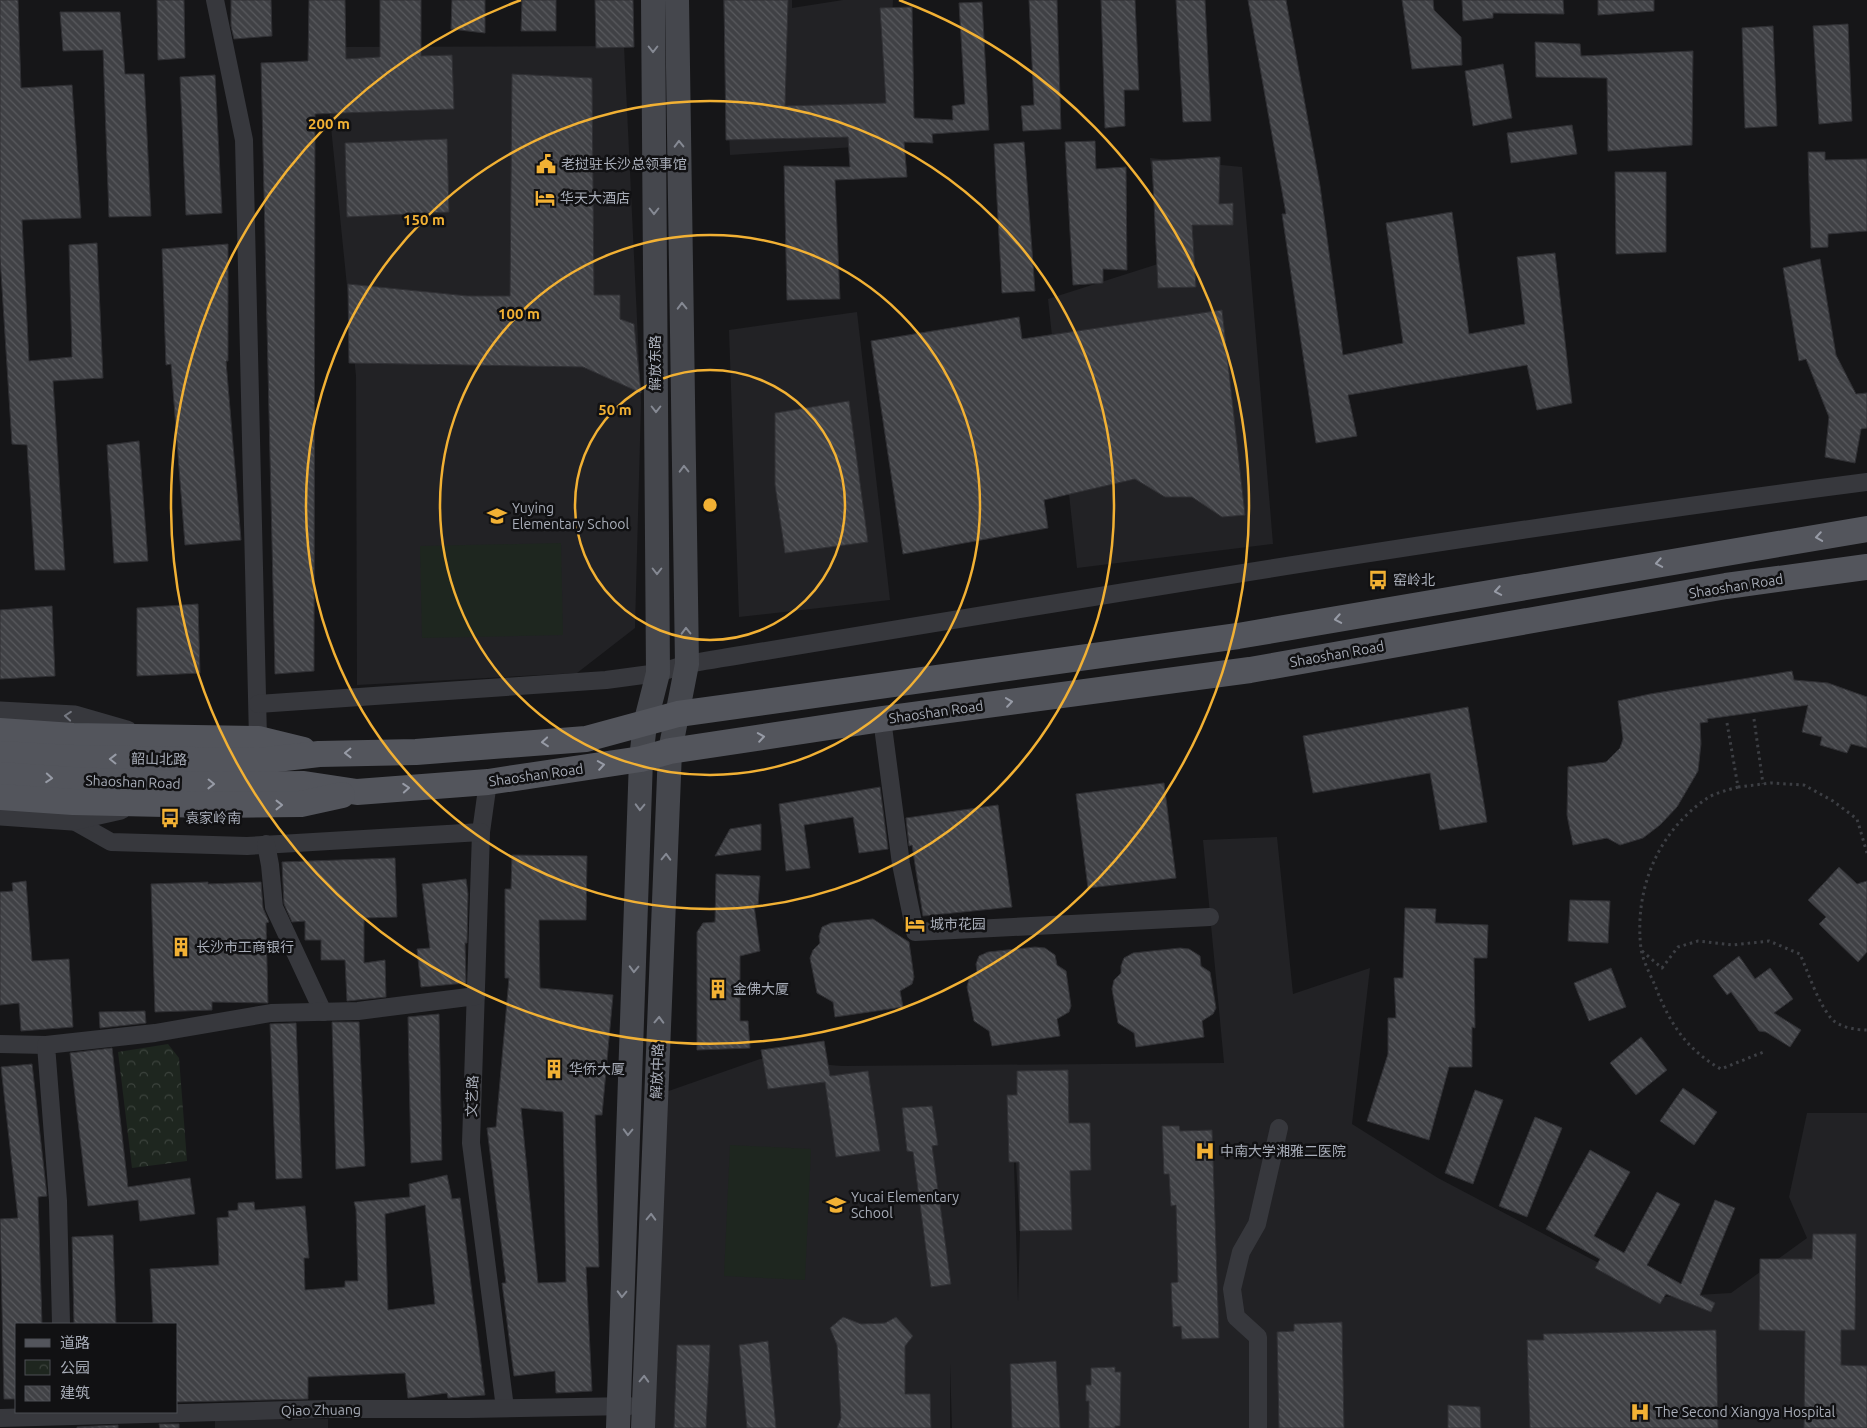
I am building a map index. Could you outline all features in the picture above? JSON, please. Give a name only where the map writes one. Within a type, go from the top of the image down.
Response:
[{"type":"main road","name":"解放东路","points":[[645,724],[658,672],[653,0]]},
{"type":"main road","name":"解放东路","points":[[677,0],[687,664],[678,714]]},
{"type":"main road","points":[[0,731],[73,736],[258,739],[318,754],[416,752],[586,739],[678,714],[1238,636],[1867,529]]},
{"type":"main road","name":"Shaoshan Road","points":[[0,775],[72,780],[210,785],[304,784],[357,792],[488,782],[641,759],[670,750],[882,719],[1250,670],[1716,588],[1867,567]]},
{"type":"main road","name":"解放中路","points":[[643,1417],[670,750],[678,714]]},
{"type":"main road","name":"解放中路","points":[[618,1417],[641,759],[645,724]]},
{"type":"main road","name":"韶山北路","points":[[0,754],[73,758],[259,761],[318,754]]},
{"type":"main road","points":[[0,797],[72,811],[144,804],[301,804],[357,792]]},
{"type":"street","points":[[215,0],[244,140],[258,739]]},
{"type":"street","points":[[258,704],[606,680],[658,672],[687,664],[1273,568],[1696,504],[1867,482]]},
{"type":"street","points":[[0,712],[75,716],[149,737]]},
{"type":"street","points":[[882,719],[902,864],[916,932],[1210,917]]},
{"type":"street","name":"文艺路","points":[[488,782],[482,832],[470,1143],[505,1408]]},
{"type":"street","points":[[0,815],[72,811],[111,842],[247,846],[482,832]]},
{"type":"street","points":[[266,844],[274,907],[323,1012]]},
{"type":"street","points":[[0,1044],[46,1045],[155,1033],[271,1013],[358,1011],[476,996]]},
{"type":"street","points":[[46,1045],[58,1201],[61,1323]]},
{"type":"street","points":[[1258,1428],[1258,1336],[1236,1317],[1232,1289],[1241,1252],[1257,1224],[1279,1128]]},
{"type":"street","name":"Qiao Zhuang","points":[[178,1412],[505,1408],[618,1417],[643,1417]]},
{"type":"street","name":"Qiao Zhuang","points":[[0,1418],[115,1413]]},
{"type":"path","points":[[1754,719],[1763,784]]},
{"type":"path","points":[[1727,723],[1738,787]]},
{"type":"path","points":[[1766,1051],[1721,1069],[1705,1060],[1683,1039],[1665,1010],[1641,950],[1640,914],[1644,883],[1658,849],[1683,819],[1707,798],[1738,787],[1763,784],[1804,785],[1833,801],[1857,819],[1867,853]]},
{"type":"path","points":[[1641,950],[1662,968],[1678,946],[1698,941],[1733,945],[1768,941],[1800,954],[1818,996],[1831,1020],[1854,1030],[1867,1030]]},
{"type":"shaded area","points":[[723,0],[792,0],[792,8],[843,0],[893,0],[886,145],[730,155]]},
{"type":"shaded area","points":[[624,46],[641,403],[635,628],[577,673],[357,685],[356,376],[323,47]]},
{"type":"shaded area","points":[[1150,158],[1242,167],[1273,544],[1077,568],[1048,299],[1161,263]]},
{"type":"shaded area","points":[[857,312],[890,600],[739,617],[729,330]]},
{"type":"shaded area","name":"中南大学湘雅二医院","points":[[1277,837],[1293,994],[1370,968],[1352,1124],[1438,1178],[1663,1297],[1731,1293],[1807,1238],[1789,1197],[1807,1113],[1867,1113],[1867,1428],[952,1428],[950,1363],[950,1428],[654,1428],[660,1094],[760,1059],[842,1066],[1224,1063],[1203,840]],"holes":[[[1012,1093],[1020,1231],[1018,1302]]]},
{"type":"shaded area","points":[[328,1419],[328,1428],[215,1428],[215,1420]]},
{"type":"green space","points":[[561,543],[563,635],[422,638],[420,546]]},
{"type":"green space","points":[[168,1044],[179,1058],[187,1161],[132,1168],[118,1052]]},
{"type":"green space","points":[[730,1145],[811,1149],[805,1280],[724,1276]]},
{"type":"building","points":[[0,0],[18,0],[21,88],[72,85],[81,218],[22,220],[29,361],[72,357],[69,245],[97,243],[103,378],[53,381],[65,570],[35,570],[27,445],[12,444],[0,257]]},
{"type":"building","points":[[157,0],[184,0],[185,58],[158,60]]},
{"type":"building","points":[[231,0],[271,0],[272,36],[234,39],[231,26]]},
{"type":"building","points":[[309,0],[345,0],[346,59],[380,57],[380,0],[421,0],[421,56],[452,55],[454,109],[315,114],[314,671],[275,674],[261,63],[308,61]]},
{"type":"building","points":[[452,0],[485,0],[485,33],[451,29]]},
{"type":"building","points":[[522,0],[556,0],[556,31],[521,31]]},
{"type":"building","points":[[595,0],[633,0],[634,47],[596,48]]},
{"type":"building","points":[[724,0],[788,0],[785,106],[886,103],[880,8],[912,7],[914,118],[953,120],[952,106],[965,104],[959,3],[982,2],[989,130],[932,134],[933,143],[904,142],[907,177],[835,180],[840,299],[787,300],[784,166],[850,167],[848,137],[726,140]]},
{"type":"building","points":[[1029,0],[1057,0],[1061,129],[1023,131],[1021,106],[1034,105]]},
{"type":"building","points":[[1101,0],[1135,0],[1139,90],[1124,90],[1125,126],[1105,128]]},
{"type":"building","points":[[1176,0],[1205,0],[1211,121],[1183,122]]},
{"type":"building","points":[[1248,0],[1286,0],[1320,186],[1343,355],[1403,343],[1386,223],[1452,212],[1469,334],[1525,324],[1517,257],[1555,253],[1572,403],[1537,410],[1527,365],[1348,395],[1357,436],[1316,443],[1282,214],[1286,214]]},
{"type":"building","points":[[1402,0],[1433,0],[1434,10],[1461,37],[1462,65],[1412,69]]},
{"type":"building","points":[[1462,0],[1563,0],[1564,14],[1493,13],[1493,18],[1463,21]]},
{"type":"building","points":[[1598,0],[1654,0],[1654,11],[1598,15]]},
{"type":"building","points":[[60,12],[120,12],[125,74],[144,74],[151,216],[109,217],[103,50],[63,51]]},
{"type":"building","points":[[1848,24],[1852,121],[1819,124],[1813,26]]},
{"type":"building","points":[[1773,26],[1777,126],[1745,128],[1742,28]]},
{"type":"building","points":[[1535,42],[1580,44],[1581,56],[1693,51],[1692,145],[1608,151],[1607,78],[1536,77]]},
{"type":"building","points":[[1503,64],[1512,118],[1473,126],[1465,71]]},
{"type":"building","points":[[512,74],[592,78],[594,295],[620,295],[620,319],[634,324],[641,393],[583,367],[349,363],[348,284],[468,296],[510,296]]},
{"type":"building","points":[[215,75],[222,213],[186,215],[180,77]]},
{"type":"building","points":[[1572,125],[1577,154],[1511,163],[1507,133]]},
{"type":"building","points":[[447,139],[449,212],[347,217],[345,143]]},
{"type":"building","points":[[1095,141],[1096,169],[1126,167],[1127,270],[1103,269],[1103,283],[1073,285],[1065,142]]},
{"type":"building","points":[[1024,142],[1035,291],[1002,293],[994,144]]},
{"type":"building","points":[[1808,152],[1825,152],[1825,160],[1867,159],[1867,231],[1828,234],[1828,247],[1811,248]]},
{"type":"building","points":[[1220,157],[1219,204],[1233,203],[1233,225],[1192,225],[1196,287],[1158,288],[1152,161]]},
{"type":"building","points":[[1615,172],[1666,172],[1666,252],[1616,254]]},
{"type":"building","points":[[228,244],[228,361],[226,361],[241,540],[185,545],[171,364],[166,365],[162,249]]},
{"type":"building","points":[[1820,259],[1836,355],[1856,394],[1867,393],[1867,428],[1861,429],[1855,463],[1825,457],[1829,417],[1806,359],[1799,361],[1783,268]]},
{"type":"building","points":[[1222,310],[1245,515],[1222,517],[1192,497],[1165,497],[1135,479],[1044,500],[1048,528],[903,554],[871,341],[1019,317],[1022,339]]},
{"type":"building","points":[[849,401],[868,542],[785,553],[775,485],[775,413]]},
{"type":"building","points":[[139,441],[148,561],[114,563],[107,445]]},
{"type":"building","points":[[198,604],[200,673],[137,676],[137,608]]},
{"type":"building","points":[[52,606],[55,676],[0,679],[0,610]]},
{"type":"building","points":[[1792,671],[1794,680],[1828,683],[1867,697],[1867,748],[1851,744],[1847,753],[1820,745],[1822,737],[1802,732],[1808,705],[1707,719],[1708,722],[1700,723],[1701,744],[1698,771],[1677,807],[1660,825],[1643,838],[1620,845],[1607,838],[1573,845],[1567,815],[1568,767],[1606,762],[1620,748],[1623,739],[1618,701]]},
{"type":"building","points":[[1468,707],[1487,822],[1440,830],[1430,773],[1313,793],[1303,736]]},
{"type":"building","points":[[1164,783],[1176,878],[1088,888],[1076,794]]},
{"type":"building","points":[[880,787],[888,849],[859,853],[853,817],[804,825],[810,868],[786,871],[779,804]]},
{"type":"building","points":[[998,805],[1012,907],[923,916],[912,845],[909,846],[906,818]]},
{"type":"building","points":[[761,824],[761,850],[715,856],[730,829]]},
{"type":"building","points":[[512,855],[587,856],[586,920],[539,920],[540,988],[613,995],[602,1115],[595,1115],[599,1267],[586,1267],[592,1391],[556,1393],[555,1371],[514,1376],[502,1283],[506,1283],[487,1128],[496,1127],[509,978],[505,978],[505,889],[511,889]],"holes":[[[521,1108],[563,1112],[566,1282],[538,1283]]]},
{"type":"building","points":[[395,858],[397,917],[364,918],[364,963],[385,960],[386,997],[347,1001],[345,960],[321,960],[321,940],[305,940],[305,921],[292,922],[284,904],[282,862]]},
{"type":"building","points":[[1839,867],[1857,884],[1867,881],[1867,952],[1858,962],[1819,924],[1826,917],[1808,900]]},
{"type":"building","name":"金佛大厦","points":[[716,874],[760,876],[758,905],[754,905],[760,951],[740,956],[740,1021],[748,1021],[750,1048],[697,1050],[697,932],[703,923],[715,922]]},
{"type":"building","points":[[466,879],[468,894],[467,943],[465,943],[466,983],[421,987],[417,949],[430,948],[422,884]]},
{"type":"building","points":[[26,881],[32,961],[69,959],[73,1027],[21,1031],[19,1003],[0,1005],[0,892],[13,891],[12,883]]},
{"type":"building","points":[[208,882],[208,884],[261,882],[263,908],[269,922],[266,923],[268,1003],[212,1002],[212,1010],[155,1012],[151,884]]},
{"type":"building","points":[[1570,900],[1610,901],[1608,943],[1568,941]]},
{"type":"building","points":[[1405,908],[1436,909],[1435,923],[1488,925],[1487,958],[1474,958],[1475,1028],[1472,1027],[1472,1067],[1449,1067],[1429,1140],[1367,1121],[1388,1054],[1388,1018],[1396,1018],[1394,978],[1403,978]]},
{"type":"building","points":[[873,919],[909,942],[914,977],[912,984],[900,991],[903,1007],[835,1017],[833,1002],[817,993],[810,958],[813,950],[820,943],[819,936],[822,927],[831,923]]},
{"type":"building","points":[[1035,947],[1045,948],[1055,955],[1057,965],[1066,971],[1071,1006],[1069,1012],[1057,1019],[1060,1036],[992,1046],[989,1031],[974,1021],[967,987],[969,979],[977,972],[976,964],[979,956],[988,952]]},
{"type":"building","points":[[1180,948],[1189,949],[1200,956],[1201,966],[1210,972],[1216,1008],[1213,1014],[1202,1021],[1204,1037],[1136,1047],[1134,1033],[1118,1023],[1112,989],[1114,980],[1121,973],[1124,958],[1133,953]]},
{"type":"building","points":[[1739,956],[1755,979],[1770,968],[1793,999],[1774,1013],[1801,1030],[1790,1047],[1766,1032],[1759,1031],[1731,992],[1727,995],[1713,976]]},
{"type":"building","points":[[1611,968],[1626,1007],[1589,1021],[1574,983]]},
{"type":"building","points":[[145,1011],[146,1023],[100,1028],[99,1012]]},
{"type":"building","points":[[439,1014],[442,1160],[411,1163],[408,1017]]},
{"type":"building","points":[[332,1022],[359,1022],[365,1166],[336,1169]]},
{"type":"building","points":[[296,1023],[302,1178],[276,1179],[270,1024]]},
{"type":"building","points":[[1641,1037],[1667,1070],[1636,1095],[1610,1063]]},
{"type":"building","points":[[824,1041],[830,1076],[868,1071],[880,1151],[836,1157],[825,1082],[768,1089],[761,1050]]},
{"type":"building","points":[[112,1048],[128,1187],[190,1178],[195,1214],[140,1221],[138,1200],[88,1206],[70,1053]]},
{"type":"building","points":[[32,1064],[47,1196],[38,1197],[42,1323],[15,1323],[15,1399],[4,1399],[0,1219],[18,1218],[1,1067]]},
{"type":"building","points":[[1068,1070],[1069,1123],[1090,1123],[1091,1170],[1070,1171],[1072,1230],[1020,1231],[1019,1162],[1009,1162],[1007,1095],[1017,1095],[1017,1071]]},
{"type":"building","points":[[1683,1088],[1717,1112],[1694,1145],[1660,1121]]},
{"type":"building","points":[[1475,1090],[1503,1100],[1473,1184],[1445,1173]]},
{"type":"building","points":[[932,1106],[938,1145],[932,1146],[951,1284],[931,1287],[913,1152],[907,1151],[902,1108]]},
{"type":"building","points":[[1535,1117],[1562,1128],[1527,1217],[1499,1206]]},
{"type":"building","points":[[1162,1126],[1179,1126],[1180,1131],[1212,1130],[1219,1338],[1182,1339],[1181,1326],[1173,1327],[1171,1283],[1178,1282],[1176,1205],[1171,1206],[1169,1174],[1164,1174]]},
{"type":"building","points":[[1590,1150],[1630,1172],[1594,1236],[1624,1253],[1657,1192],[1680,1204],[1647,1265],[1681,1284],[1715,1200],[1735,1208],[1700,1295],[1715,1303],[1711,1312],[1666,1294],[1660,1304],[1595,1268],[1600,1259],[1546,1229]]},
{"type":"building","points":[[447,1175],[452,1199],[460,1198],[485,1395],[448,1398],[447,1393],[408,1398],[405,1373],[308,1377],[308,1399],[178,1402],[178,1323],[153,1323],[150,1269],[219,1265],[217,1218],[229,1217],[228,1211],[238,1210],[238,1203],[254,1202],[255,1210],[305,1206],[309,1258],[304,1258],[305,1290],[345,1287],[345,1281],[358,1281],[356,1209],[354,1202],[410,1197],[409,1184]],"holes":[[[425,1205],[435,1304],[388,1310],[385,1214]]]},
{"type":"building","points":[[1813,1234],[1856,1234],[1855,1330],[1841,1330],[1841,1365],[1867,1366],[1867,1428],[1804,1428],[1805,1331],[1759,1330],[1760,1259],[1812,1259]]},
{"type":"building","points":[[113,1235],[116,1323],[74,1323],[72,1237]]},
{"type":"building","points":[[843,1317],[861,1324],[885,1323],[896,1317],[913,1336],[905,1346],[905,1394],[930,1394],[931,1428],[837,1428],[841,1418],[837,1345],[830,1328]]},
{"type":"building","points":[[1342,1322],[1344,1428],[1279,1428],[1277,1332],[1294,1331],[1294,1324]]},
{"type":"building","points":[[1716,1330],[1718,1428],[1530,1428],[1527,1340],[1544,1340],[1543,1334]]},
{"type":"building","points":[[768,1341],[776,1428],[747,1428],[739,1345]]},
{"type":"building","points":[[677,1345],[710,1345],[706,1428],[674,1428]]},
{"type":"building","points":[[1056,1361],[1060,1428],[1012,1428],[1010,1364]]},
{"type":"building","points":[[1115,1367],[1115,1372],[1121,1372],[1120,1426],[1115,1426],[1115,1428],[1089,1428],[1089,1401],[1086,1401],[1086,1385],[1091,1385],[1091,1368]]},
{"type":"building","points":[[1448,1405],[1480,1407],[1481,1428],[1448,1428]]},
{"type":"building","points":[[159,1424],[179,1424],[179,1428],[160,1428]]},
{"type":"building","points":[[118,1425],[118,1428],[77,1428],[77,1427]]},
{"type":"place","name":"老挝驻长沙总领事馆","points":[[546,164]]},
{"type":"place","name":"华天大酒店","points":[[545,198]]},
{"type":"place","name":"Yuying Elementary School","points":[[497,516]]},
{"type":"place","name":"窑岭北","points":[[1378,580]]},
{"type":"place","name":"袁家岭南","points":[[170,818]]},
{"type":"place","name":"城市花园","points":[[915,924]]},
{"type":"place","name":"长沙市工商银行","points":[[181,947]]},
{"type":"place","name":"金佛大厦","points":[[718,989]]},
{"type":"place","name":"华侨大厦","points":[[554,1069]]},
{"type":"place","name":"中南大学湘雅二医院","points":[[1205,1151]]},
{"type":"place","name":"Yucai Elementary School","points":[[836,1205]]},
{"type":"place","name":"The Second Xiangya Hospital","points":[[1640,1412]]}]
